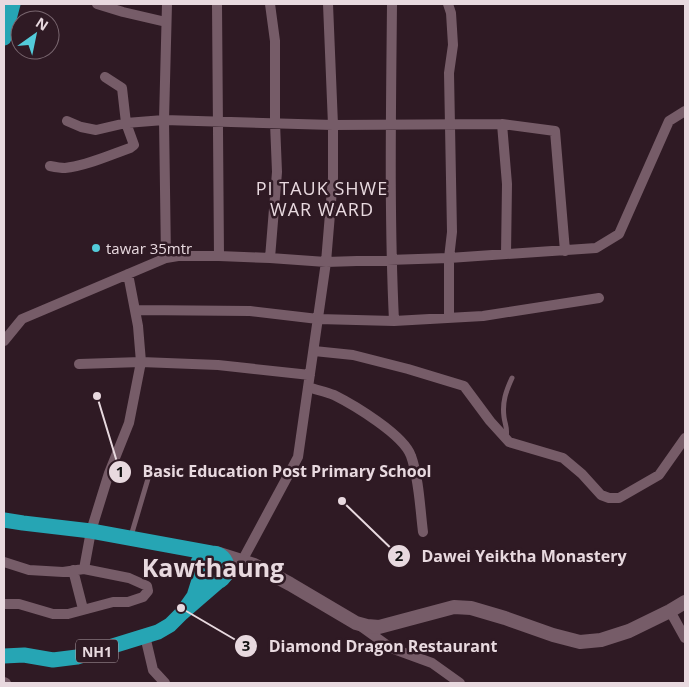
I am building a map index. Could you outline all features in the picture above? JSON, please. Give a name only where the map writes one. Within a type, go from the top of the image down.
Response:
[{"type":"highway","points":[[4,38],[13,4]]},
{"type":"highway","points":[[4,520],[91,532],[176,546],[214,553],[221,555],[227,564],[226,574],[221,580],[209,582],[199,573],[190,559],[176,546]]},
{"type":"highway","name":"NH1","points":[[182,613],[194,596],[199,573],[199,559],[214,553]]},
{"type":"highway","name":"NH1","points":[[4,656],[24,655],[53,660],[77,657],[158,632],[170,625],[221,580]]},
{"type":"street","points":[[97,4],[166,22]]},
{"type":"street","points":[[166,258],[164,120],[167,4]]},
{"type":"street","points":[[218,4],[219,256]]},
{"type":"street","points":[[270,4],[274,41],[277,172],[270,258]]},
{"type":"street","points":[[221,580],[242,561],[298,457],[326,262],[333,178],[333,125],[328,4]]},
{"type":"street","points":[[392,4],[390,126],[391,260],[394,321]]},
{"type":"street","points":[[448,4],[453,45],[450,73],[452,232],[449,258],[449,318]]},
{"type":"street","points":[[50,166],[64,168],[78,166],[134,145],[126,123],[122,88],[106,77]]},
{"type":"street","points":[[4,341],[22,319],[166,258],[178,256],[270,258],[326,262],[449,258],[596,248],[619,234],[669,121],[685,111]]},
{"type":"street","points":[[67,121],[81,127],[96,130],[126,123],[164,120],[390,126],[502,124],[555,131],[565,251]]},
{"type":"street","points":[[502,124],[507,184],[506,254]]},
{"type":"street","points":[[83,609],[79,570],[110,473],[129,423],[141,362],[136,310],[128,274]]},
{"type":"street","points":[[136,310],[250,311],[318,319],[394,321],[482,316],[599,298]]},
{"type":"street","points":[[314,351],[353,356],[408,369],[464,386],[490,422],[509,442],[563,458],[582,474],[601,495],[609,498],[620,498],[659,475],[685,438]]},
{"type":"street","points":[[79,364],[141,362],[218,365],[310,375]]},
{"type":"street","points":[[308,387],[332,394],[353,406],[377,421],[406,446],[411,454],[415,470],[423,532]]},
{"type":"street","points":[[214,553],[254,565],[290,584],[356,623],[391,648],[432,664],[460,683]]},
{"type":"street","points":[[4,562],[29,570],[62,572],[79,570],[129,578],[147,586],[148,591],[144,597],[128,602],[113,602],[68,614],[53,614],[19,604],[4,604]]},
{"type":"street","points":[[356,623],[379,627],[454,607],[472,608],[580,642],[601,640],[629,631],[685,602]]},
{"type":"street","points":[[670,611],[685,638]]},
{"type":"street","points":[[144,636],[153,670],[165,683]]},
{"type":"lane","points":[[506,438],[508,430],[503,406],[512,378]]},
{"type":"lane","points":[[130,539],[150,472]]},
{"type":"place","name":"tawar 35mtr","points":[[96,248]]},
{"type":"place","name":"Basic Education Post Primary School","points":[[97,396]]},
{"type":"place","name":"Dawei Yeiktha Monastery","points":[[342,501]]},
{"type":"place","name":"Diamond Dragon Restaurant","points":[[181,608]]},
{"type":"district","name":"PI TAUK SHWE WAR WARD","points":[[322,198]]},
{"type":"district","name":"Kawthaung","points":[[213,567]]}]
